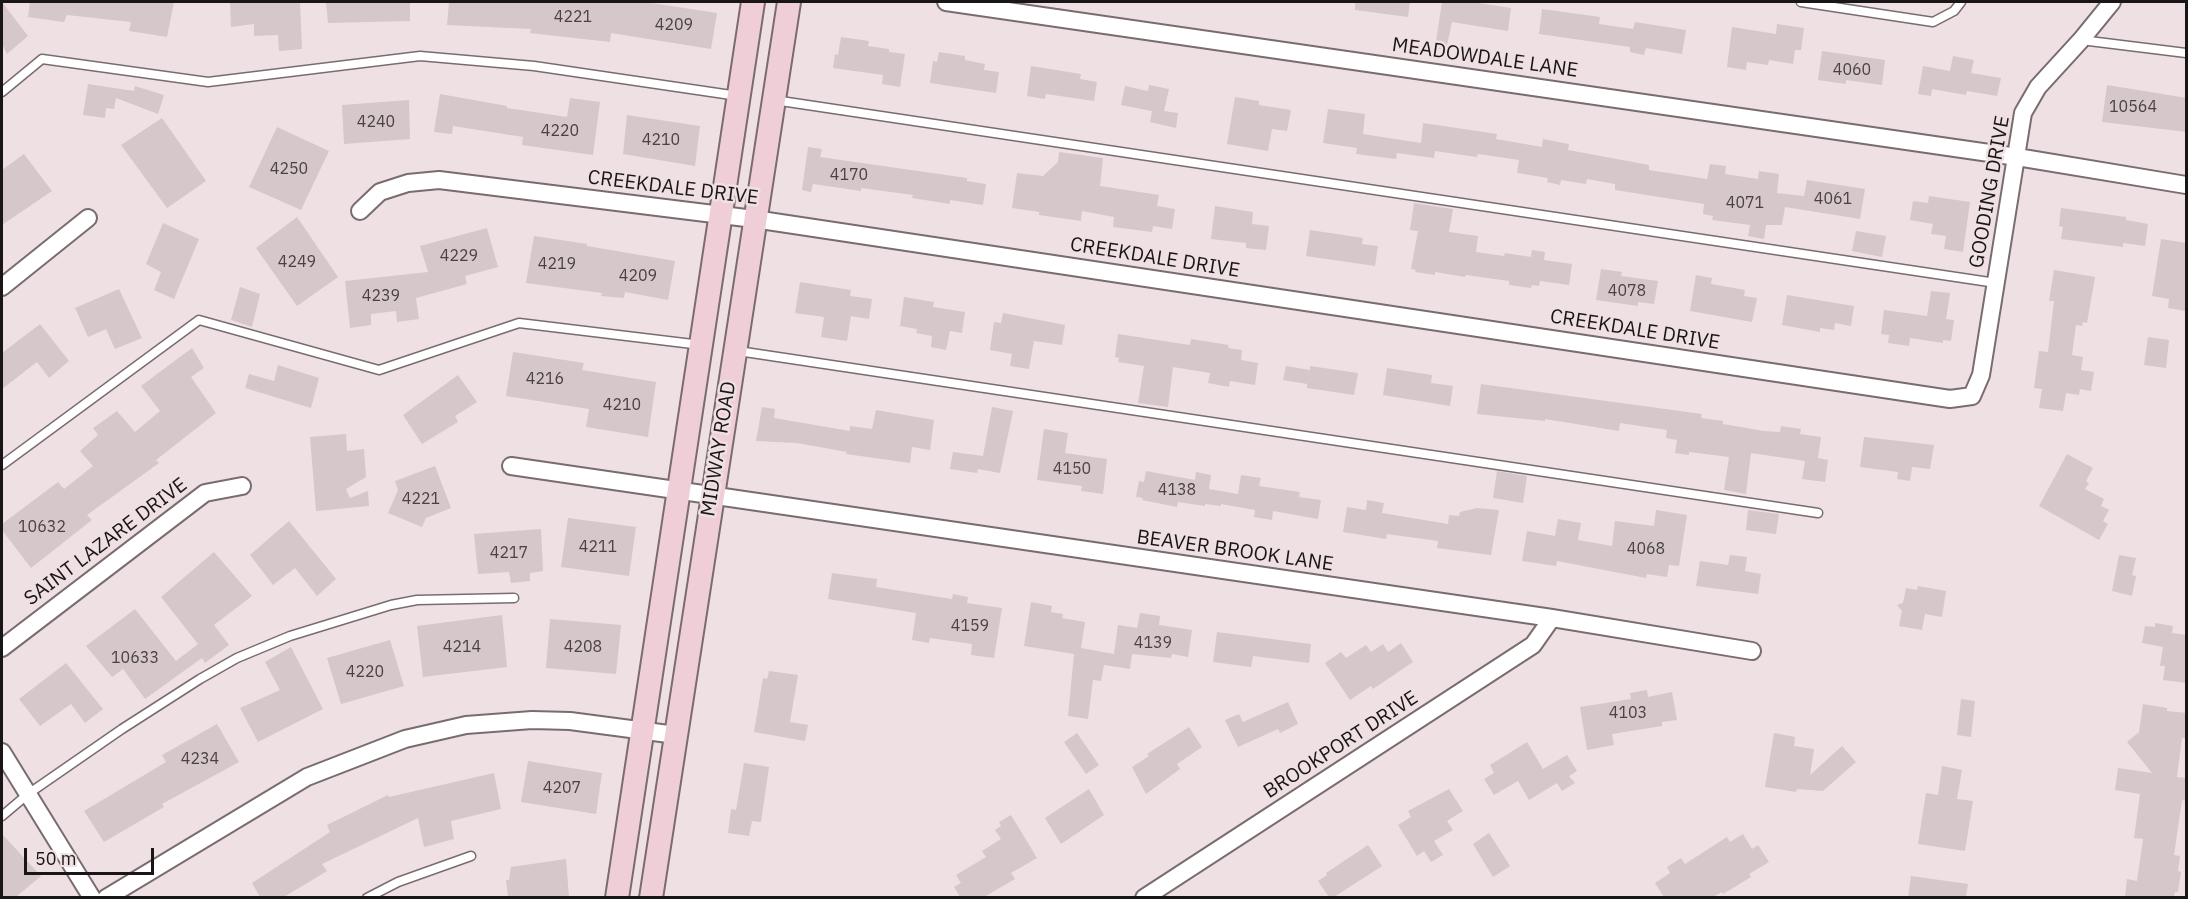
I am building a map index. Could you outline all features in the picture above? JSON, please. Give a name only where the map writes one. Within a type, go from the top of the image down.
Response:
[{"type":"main road","name":"MIDWAY ROAD","points":[[617,897],[753,2]]},
{"type":"main road","name":"MIDWAY ROAD","points":[[651,897],[789,2]]},
{"type":"street","name":"MEADOWDALE LANE","points":[[946,2],[2017,157],[2187,185]]},
{"type":"street","name":"GOODING DRIVE","points":[[1950,399],[1972,396],[1980,375],[2023,113],[2038,87],[2112,2]]},
{"type":"street","name":"CREEKDALE DRIVE","points":[[360,212],[380,192],[408,183],[439,180],[754,219],[1950,399]]},
{"type":"street","points":[[2,287],[88,218]]},
{"type":"street","name":"BEAVER BROOK LANE","points":[[511,466],[1552,618],[1752,651]]},
{"type":"street","name":"SAINT LAZARE DRIVE","points":[[2,648],[205,493],[242,486]]},
{"type":"street","name":"BROOKPORT DRIVE","points":[[1144,897],[1533,645],[1552,618]]},
{"type":"street","points":[[106,897],[307,777],[405,739],[466,725],[532,720],[570,721],[676,735]]},
{"type":"street","points":[[2,752],[92,897]]},
{"type":"lane","points":[[1802,2],[1933,22],[1954,11],[1960,2]]},
{"type":"lane","points":[[2081,40],[2187,54]]},
{"type":"lane","points":[[2,92],[42,59],[208,82],[420,56],[534,66],[739,96]]},
{"type":"lane","points":[[773,100],[1996,283]]},
{"type":"lane","points":[[2,465],[200,320],[379,370],[519,323],[701,345]]},
{"type":"lane","points":[[735,351],[1818,513]]},
{"type":"lane","points":[[2,816],[28,794],[122,729],[237,658],[290,636],[391,605],[417,600],[514,598]]},
{"type":"lane","points":[[367,897],[398,882],[471,856]]},
{"type":"building","points":[[2,2],[28,36],[7,54],[2,44]]},
{"type":"building","points":[[30,2],[174,2],[167,37],[129,31],[131,22],[67,15],[64,22],[28,17]]},
{"type":"building","points":[[230,2],[300,2],[302,49],[279,51],[278,35],[254,36],[254,24],[231,27]]},
{"type":"building","points":[[326,2],[410,2],[410,21],[328,23]]},
{"type":"building","points":[[449,2],[645,2],[717,13],[711,49],[611,33],[610,42],[530,33],[531,29],[447,25]]},
{"type":"building","points":[[1355,2],[1410,2],[1408,17],[1355,10]]},
{"type":"building","points":[[1442,2],[1472,2],[1511,8],[1508,31],[1452,22],[1446,50],[1435,48]]},
{"type":"building","points":[[1542,9],[1600,17],[1599,24],[1633,29],[1635,22],[1686,30],[1682,54],[1646,48],[1644,55],[1630,52],[1630,47],[1539,34]]},
{"type":"building","points":[[1777,24],[1804,28],[1801,50],[1795,50],[1793,64],[1769,60],[1768,65],[1747,62],[1746,70],[1727,67],[1732,27],[1776,34]]},
{"type":"building","points":[[841,37],[869,41],[868,46],[905,54],[900,87],[882,84],[883,75],[833,68]]},
{"type":"building","points":[[1822,51],[1885,60],[1882,85],[1846,80],[1846,84],[1818,80]]},
{"type":"building","points":[[939,52],[965,56],[965,60],[985,64],[984,70],[999,72],[996,93],[930,83],[933,61],[937,62]]},
{"type":"building","points":[[1953,56],[1974,60],[1971,73],[2001,78],[1997,96],[1967,91],[1966,95],[1932,89],[1931,96],[1918,94],[1923,66],[1950,71]]},
{"type":"building","points":[[1031,66],[1081,74],[1080,79],[1097,82],[1094,101],[1046,94],[1045,99],[1027,96]]},
{"type":"building","points":[[88,84],[134,91],[135,86],[164,95],[158,114],[116,98],[114,109],[106,108],[105,118],[83,115]]},
{"type":"building","points":[[1149,85],[1169,89],[1164,111],[1178,113],[1176,128],[1150,122],[1152,111],[1121,105],[1125,86],[1148,91]]},
{"type":"building","points":[[2107,85],[2187,98],[2187,132],[2102,122]]},
{"type":"building","points":[[440,94],[507,106],[507,108],[567,117],[570,98],[600,102],[593,155],[522,145],[523,137],[453,126],[452,134],[434,132]]},
{"type":"building","points":[[1235,97],[1259,101],[1259,105],[1291,110],[1287,131],[1272,129],[1268,151],[1227,144]]},
{"type":"building","points":[[409,100],[410,139],[344,144],[342,105]]},
{"type":"building","points":[[1328,109],[1365,114],[1363,134],[1421,143],[1423,123],[1497,134],[1496,139],[1542,147],[1543,139],[1569,144],[1568,150],[1649,165],[1649,170],[1707,179],[1710,164],[1726,166],[1725,174],[1758,179],[1759,171],[1779,174],[1777,193],[1804,196],[1807,180],[1865,189],[1860,219],[1785,207],[1782,225],[1766,225],[1764,239],[1748,236],[1750,225],[1712,220],[1713,216],[1703,214],[1704,204],[1615,190],[1615,184],[1587,179],[1586,184],[1561,180],[1560,185],[1547,182],[1548,178],[1517,173],[1519,160],[1435,151],[1434,158],[1397,153],[1396,159],[1356,154],[1357,148],[1323,143]]},
{"type":"building","points":[[627,115],[700,126],[695,166],[623,154]]},
{"type":"building","points":[[162,118],[206,181],[167,208],[121,145]]},
{"type":"building","points":[[277,127],[329,151],[301,210],[249,187]]},
{"type":"building","points":[[808,147],[822,149],[820,157],[967,178],[967,181],[986,184],[983,205],[950,200],[950,204],[912,198],[913,195],[813,184],[811,192],[802,190]]},
{"type":"building","points":[[1059,152],[1103,158],[1100,186],[1159,195],[1157,206],[1175,209],[1172,229],[1153,226],[1152,232],[1113,227],[1114,217],[1082,211],[1081,221],[1039,215],[1039,212],[1012,208],[1017,173],[1043,176],[1058,162]]},
{"type":"building","points":[[24,154],[52,191],[2,225],[2,170]]},
{"type":"building","points":[[1929,196],[1970,202],[1963,252],[1944,249],[1946,236],[1931,234],[1933,224],[1910,220],[1913,201],[1928,203]]},
{"type":"building","points":[[1414,203],[1453,209],[1449,232],[1478,236],[1476,252],[1531,257],[1532,250],[1545,252],[1544,260],[1572,264],[1569,285],[1540,281],[1539,286],[1532,285],[1531,288],[1509,285],[1509,281],[1466,275],[1465,277],[1435,272],[1435,275],[1415,272],[1416,270],[1411,269],[1418,231],[1410,230]]},
{"type":"building","points":[[1215,206],[1253,212],[1252,224],[1269,226],[1266,250],[1246,248],[1246,243],[1211,239]]},
{"type":"building","points":[[2061,208],[2126,217],[2126,220],[2148,224],[2145,246],[2123,243],[2123,247],[2061,239],[2063,227],[2059,226]]},
{"type":"building","points":[[297,217],[338,277],[297,306],[256,248]]},
{"type":"building","points":[[163,223],[199,239],[174,299],[154,290],[161,272],[146,264]]},
{"type":"building","points":[[487,228],[498,267],[465,276],[467,284],[416,298],[419,319],[397,322],[396,311],[371,314],[371,325],[350,328],[345,281],[428,272],[420,246]]},
{"type":"building","points":[[1310,230],[1363,238],[1362,244],[1378,246],[1375,266],[1306,256]]},
{"type":"building","points":[[1856,231],[1886,236],[1882,257],[1852,251]]},
{"type":"building","points":[[534,236],[675,261],[668,300],[625,292],[624,298],[601,296],[602,293],[526,283]]},
{"type":"building","points":[[2161,239],[2187,243],[2185,311],[2168,308],[2169,299],[2152,296]]},
{"type":"building","points":[[1601,269],[1622,272],[1621,276],[1658,281],[1654,304],[1638,302],[1638,306],[1596,300]]},
{"type":"building","points":[[2054,270],[2095,277],[2087,323],[2083,322],[2082,326],[2076,325],[2072,355],[2083,357],[2081,370],[2094,372],[2091,391],[2080,389],[2079,395],[2066,393],[2063,411],[2039,408],[2042,389],[2034,388],[2039,351],[2048,352],[2054,301],[2049,301]]},
{"type":"building","points":[[1696,275],[1712,278],[1711,284],[1745,290],[1744,296],[1757,298],[1752,322],[1690,311]]},
{"type":"building","points":[[800,282],[851,290],[850,296],[872,299],[869,319],[851,316],[847,341],[821,337],[824,317],[795,313]]},
{"type":"building","points":[[240,287],[260,294],[252,327],[231,320]]},
{"type":"building","points":[[119,289],[142,338],[115,349],[106,329],[88,337],[75,308]]},
{"type":"building","points":[[1931,291],[1950,293],[1946,319],[1954,320],[1951,341],[1943,340],[1943,343],[1910,338],[1909,346],[1888,343],[1889,335],[1881,334],[1884,310],[1927,316]]},
{"type":"building","points":[[1787,295],[1854,306],[1851,326],[1835,323],[1834,330],[1820,328],[1820,332],[1782,325]]},
{"type":"building","points":[[904,297],[934,302],[933,307],[965,312],[962,333],[950,331],[946,350],[931,347],[932,336],[916,333],[917,329],[900,326]]},
{"type":"building","points":[[1003,313],[1065,325],[1062,345],[1034,341],[1029,369],[1010,366],[1012,354],[990,350],[994,322],[1001,323]]},
{"type":"building","points":[[40,324],[69,361],[49,378],[37,362],[2,389],[2,353]]},
{"type":"building","points":[[1118,334],[1190,345],[1191,339],[1229,345],[1228,348],[1242,350],[1241,360],[1258,363],[1255,385],[1230,381],[1229,387],[1208,383],[1210,373],[1173,367],[1168,407],[1138,403],[1144,366],[1118,362],[1119,358],[1115,357]]},
{"type":"building","points":[[2148,337],[2169,340],[2166,368],[2144,365]]},
{"type":"building","points":[[192,348],[204,368],[191,377],[216,413],[156,460],[159,463],[87,515],[92,520],[31,568],[2,530],[2,524],[58,482],[64,489],[93,466],[80,451],[98,435],[93,428],[117,411],[135,432],[160,411],[141,386]]},
{"type":"building","points":[[513,352],[584,363],[582,370],[656,382],[648,437],[586,427],[589,409],[506,396]]},
{"type":"building","points":[[278,365],[319,378],[311,408],[245,388],[249,374],[274,381]]},
{"type":"building","points":[[1286,366],[1310,370],[1310,366],[1358,373],[1354,395],[1307,388],[1307,384],[1283,380]]},
{"type":"building","points":[[1387,368],[1432,375],[1431,383],[1453,386],[1450,406],[1383,395]]},
{"type":"building","points":[[458,375],[477,402],[455,416],[458,422],[422,444],[403,415]]},
{"type":"building","points":[[1481,384],[1702,414],[1701,418],[1764,431],[1780,432],[1781,426],[1801,429],[1800,434],[1821,437],[1818,458],[1828,460],[1825,482],[1802,479],[1805,461],[1751,453],[1746,494],[1724,490],[1729,457],[1689,452],[1689,455],[1675,453],[1677,440],[1666,438],[1667,430],[1620,423],[1619,431],[1545,419],[1545,421],[1477,414]]},
{"type":"building","points":[[762,407],[775,409],[774,418],[850,431],[850,426],[872,429],[876,410],[934,420],[930,450],[912,447],[910,463],[846,454],[847,452],[797,443],[756,441]]},
{"type":"building","points":[[992,407],[1013,411],[1000,473],[978,469],[977,473],[950,469],[953,452],[983,456]]},
{"type":"building","points":[[1044,429],[1068,433],[1065,453],[1107,459],[1103,494],[1081,491],[1082,486],[1037,480]]},
{"type":"building","points":[[346,434],[347,451],[364,449],[366,477],[346,489],[350,498],[368,491],[369,506],[316,511],[310,437]]},
{"type":"building","points":[[1864,437],[1934,445],[1930,469],[1912,467],[1910,481],[1897,479],[1898,472],[1860,467]]},
{"type":"building","points":[[2067,454],[2093,468],[2086,481],[2089,483],[2085,489],[2104,499],[2101,506],[2109,510],[2103,521],[2108,524],[2099,540],[2039,506]]},
{"type":"building","points":[[435,466],[451,508],[426,518],[422,527],[388,513],[398,490],[395,481]]},
{"type":"building","points":[[1146,471],[1195,480],[1196,472],[1211,475],[1209,489],[1238,494],[1241,475],[1261,478],[1259,486],[1300,492],[1299,497],[1321,500],[1318,519],[1273,511],[1272,520],[1254,517],[1255,510],[1221,504],[1221,506],[1205,504],[1205,506],[1178,502],[1177,507],[1142,500],[1143,498],[1136,497],[1139,481],[1144,482]]},
{"type":"building","points":[[1497,471],[1527,476],[1523,503],[1493,498]]},
{"type":"building","points":[[1367,500],[1384,503],[1382,513],[1448,524],[1449,515],[1459,516],[1460,512],[1477,508],[1499,510],[1491,555],[1437,548],[1438,541],[1387,534],[1386,539],[1343,532],[1347,507],[1366,510]]},
{"type":"building","points":[[1656,510],[1687,515],[1679,566],[1669,565],[1667,577],[1647,574],[1646,578],[1557,561],[1556,566],[1522,561],[1527,531],[1555,536],[1558,519],[1581,523],[1578,540],[1612,546],[1615,521],[1654,526]]},
{"type":"building","points":[[1748,510],[1779,514],[1776,534],[1746,530]]},
{"type":"building","points":[[568,518],[636,527],[629,576],[561,567]]},
{"type":"building","points":[[289,521],[336,579],[317,596],[295,568],[273,585],[250,555]]},
{"type":"building","points":[[541,529],[543,571],[530,573],[530,581],[511,583],[509,572],[478,574],[474,534]]},
{"type":"building","points":[[214,552],[252,596],[214,625],[229,645],[205,663],[202,658],[145,699],[123,669],[112,677],[86,646],[135,609],[176,661],[198,644],[161,597]]},
{"type":"building","points":[[1730,555],[1747,557],[1745,571],[1761,574],[1758,594],[1696,586],[1700,561],[1728,565]]},
{"type":"building","points":[[2119,555],[2136,558],[2132,575],[2136,576],[2132,596],[2112,591]]},
{"type":"building","points":[[832,573],[877,579],[876,587],[952,599],[953,594],[968,597],[967,603],[1002,608],[994,658],[971,655],[972,644],[930,638],[929,643],[912,640],[916,613],[828,599]]},
{"type":"building","points":[[1918,586],[1946,591],[1942,617],[1925,614],[1922,630],[1899,626],[1902,611],[1897,605],[1903,603],[1906,588],[1917,590]]},
{"type":"building","points":[[1031,602],[1052,606],[1051,612],[1063,614],[1062,618],[1085,622],[1081,648],[1114,654],[1118,625],[1137,628],[1140,613],[1160,616],[1159,625],[1192,630],[1188,657],[1172,654],[1171,658],[1132,654],[1130,669],[1104,665],[1101,681],[1093,680],[1088,719],[1068,716],[1074,654],[1024,646]]},
{"type":"building","points":[[502,615],[507,667],[423,677],[417,626]]},
{"type":"building","points":[[550,619],[621,625],[616,674],[546,668]]},
{"type":"building","points":[[2155,623],[2173,626],[2172,633],[2187,635],[2187,683],[2163,680],[2165,666],[2160,666],[2163,647],[2142,643],[2145,626],[2155,627]]},
{"type":"building","points":[[1217,632],[1311,644],[1309,663],[1253,656],[1251,667],[1213,662]]},
{"type":"building","points":[[390,640],[404,686],[341,704],[327,658]]},
{"type":"building","points":[[1401,643],[1413,662],[1373,689],[1371,686],[1350,700],[1325,663],[1341,652],[1346,658],[1366,645],[1371,652],[1383,644],[1388,652]]},
{"type":"building","points":[[291,647],[323,709],[258,742],[240,708],[280,690],[265,662]]},
{"type":"building","points":[[66,663],[103,709],[85,723],[71,704],[40,726],[19,699]]},
{"type":"building","points":[[769,671],[798,675],[790,722],[808,725],[805,741],[754,732],[763,678],[767,679]]},
{"type":"building","points":[[1647,690],[1648,697],[1672,692],[1677,720],[1662,722],[1662,726],[1612,734],[1614,745],[1587,750],[1580,707],[1631,699],[1630,693]]},
{"type":"building","points":[[1961,699],[1975,701],[1971,737],[1957,735]]},
{"type":"building","points":[[1288,702],[1298,724],[1280,733],[1278,729],[1238,747],[1225,720],[1239,714],[1243,722]]},
{"type":"building","points":[[2143,704],[2167,708],[2167,711],[2187,713],[2187,738],[2182,738],[2177,777],[2187,778],[2187,801],[2182,800],[2174,855],[2180,856],[2178,871],[2181,872],[2178,892],[2175,892],[2174,897],[2125,897],[2127,879],[2137,881],[2143,839],[2134,838],[2140,794],[2115,790],[2118,768],[2152,773],[2127,742],[2139,732]]},
{"type":"building","points":[[217,724],[239,762],[162,804],[164,807],[104,842],[84,811],[166,762],[162,755]]},
{"type":"building","points":[[1189,727],[1202,747],[1177,764],[1180,769],[1146,794],[1132,767],[1149,756],[1147,754]]},
{"type":"building","points":[[1077,733],[1099,765],[1086,774],[1064,742]]},
{"type":"building","points":[[1774,733],[1795,737],[1794,746],[1814,749],[1810,775],[1842,746],[1856,762],[1823,791],[1797,789],[1796,792],[1765,787]]},
{"type":"building","points":[[1527,742],[1543,769],[1567,755],[1577,771],[1569,776],[1575,783],[1562,791],[1557,783],[1529,800],[1518,781],[1494,795],[1484,779],[1494,773],[1490,765]]},
{"type":"building","points":[[528,761],[602,773],[596,814],[521,802]]},
{"type":"building","points":[[744,763],[769,767],[761,822],[752,821],[749,836],[728,833],[731,809],[736,810]]},
{"type":"building","points":[[1942,766],[1962,770],[1957,799],[1973,801],[1965,851],[1918,844],[1926,793],[1938,795]]},
{"type":"building","points":[[494,773],[501,809],[451,821],[454,839],[424,847],[418,818],[322,864],[327,871],[284,897],[260,897],[252,883],[330,832],[327,825],[388,795],[389,797]]},
{"type":"building","points":[[1089,789],[1104,815],[1061,844],[1045,818]]},
{"type":"building","points":[[1449,789],[1463,811],[1447,821],[1453,830],[1434,841],[1443,855],[1431,862],[1424,851],[1417,856],[1398,825],[1411,817],[1408,811]]},
{"type":"building","points":[[1011,815],[1037,858],[1011,873],[1015,879],[984,897],[960,897],[954,887],[961,883],[956,875],[986,857],[982,851],[1001,839],[995,830],[1001,826],[999,822]]},
{"type":"building","points":[[1489,833],[1510,866],[1493,877],[1473,844]]},
{"type":"building","points":[[2,834],[41,876],[16,897],[2,897]]},
{"type":"building","points":[[1743,834],[1752,849],[1758,845],[1769,862],[1749,874],[1751,877],[1723,894],[1722,892],[1713,897],[1664,897],[1655,883],[1670,873],[1667,867],[1681,858],[1685,864],[1727,837],[1730,842]]},
{"type":"building","points":[[1368,845],[1382,866],[1334,897],[1329,897],[1318,881],[1327,875],[1326,873]]},
{"type":"building","points":[[566,859],[569,897],[508,897],[506,880],[509,880],[511,867]]},
{"type":"building","points":[[1911,876],[1968,884],[1966,897],[1908,897]]}]
